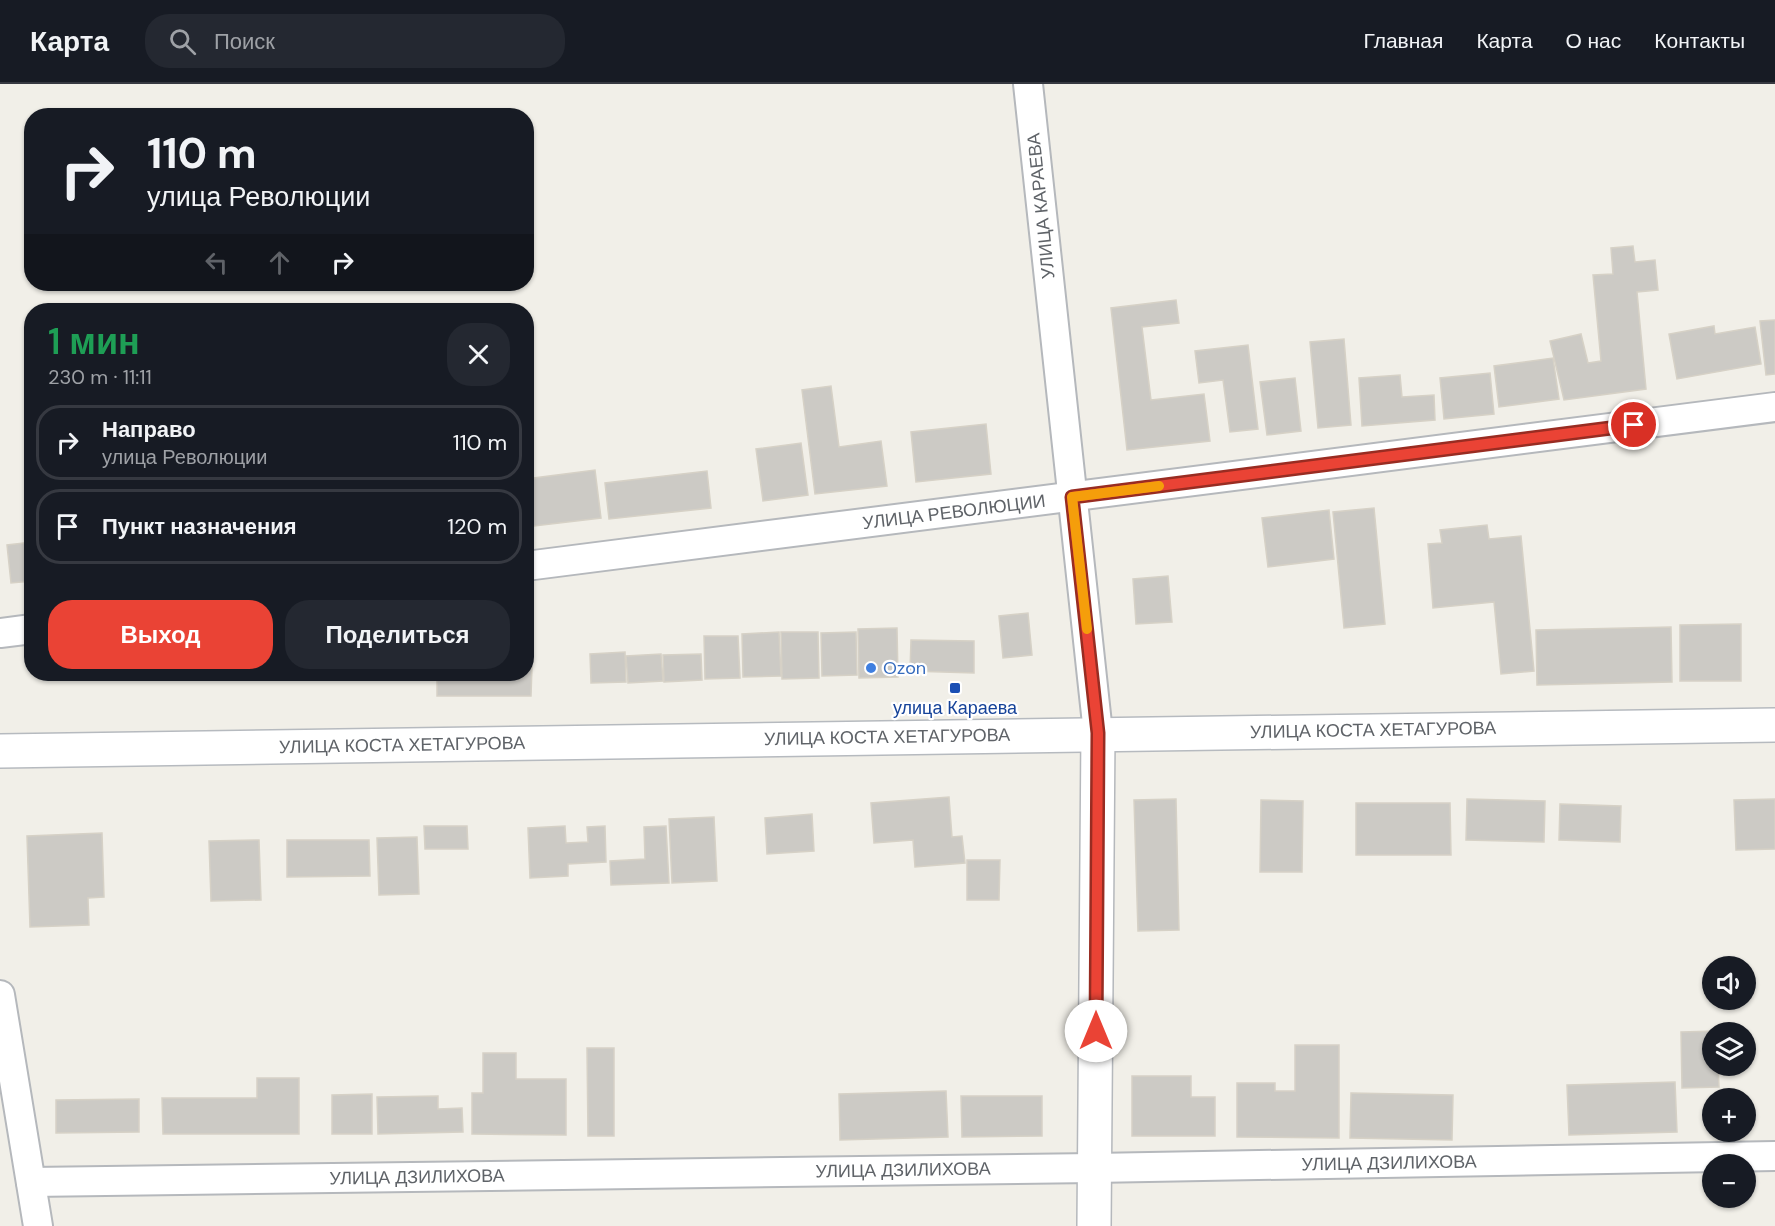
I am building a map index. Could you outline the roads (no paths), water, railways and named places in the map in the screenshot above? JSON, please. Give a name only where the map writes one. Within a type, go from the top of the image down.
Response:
[{"type":"main road","name":"УЛИЦА КОСТА ХЕТАГУРОВА","points":[[0,751],[1098,733],[1775,725]]},
{"type":"main road","name":"УЛИЦА КАРАЕВА","points":[[1094,1226],[1098,733]]},
{"type":"street","name":"УЛИЦА КАРАЕВА","points":[[1028,84],[1098,733]]},
{"type":"street","name":"УЛИЦА РЕВОЛЮЦИИ","points":[[534,565],[1775,407]]},
{"type":"street","points":[[0,633],[24,630]]},
{"type":"street","points":[[0,995],[38,1226]]},
{"type":"street","name":"УЛИЦА ДЗИЛИХОВА","points":[[31,1182],[1095,1168],[1775,1156]]},
{"type":"place","name":"Ozon","points":[[871,668]]},
{"type":"place","name":"улица Караева","points":[[955,688]]}]
